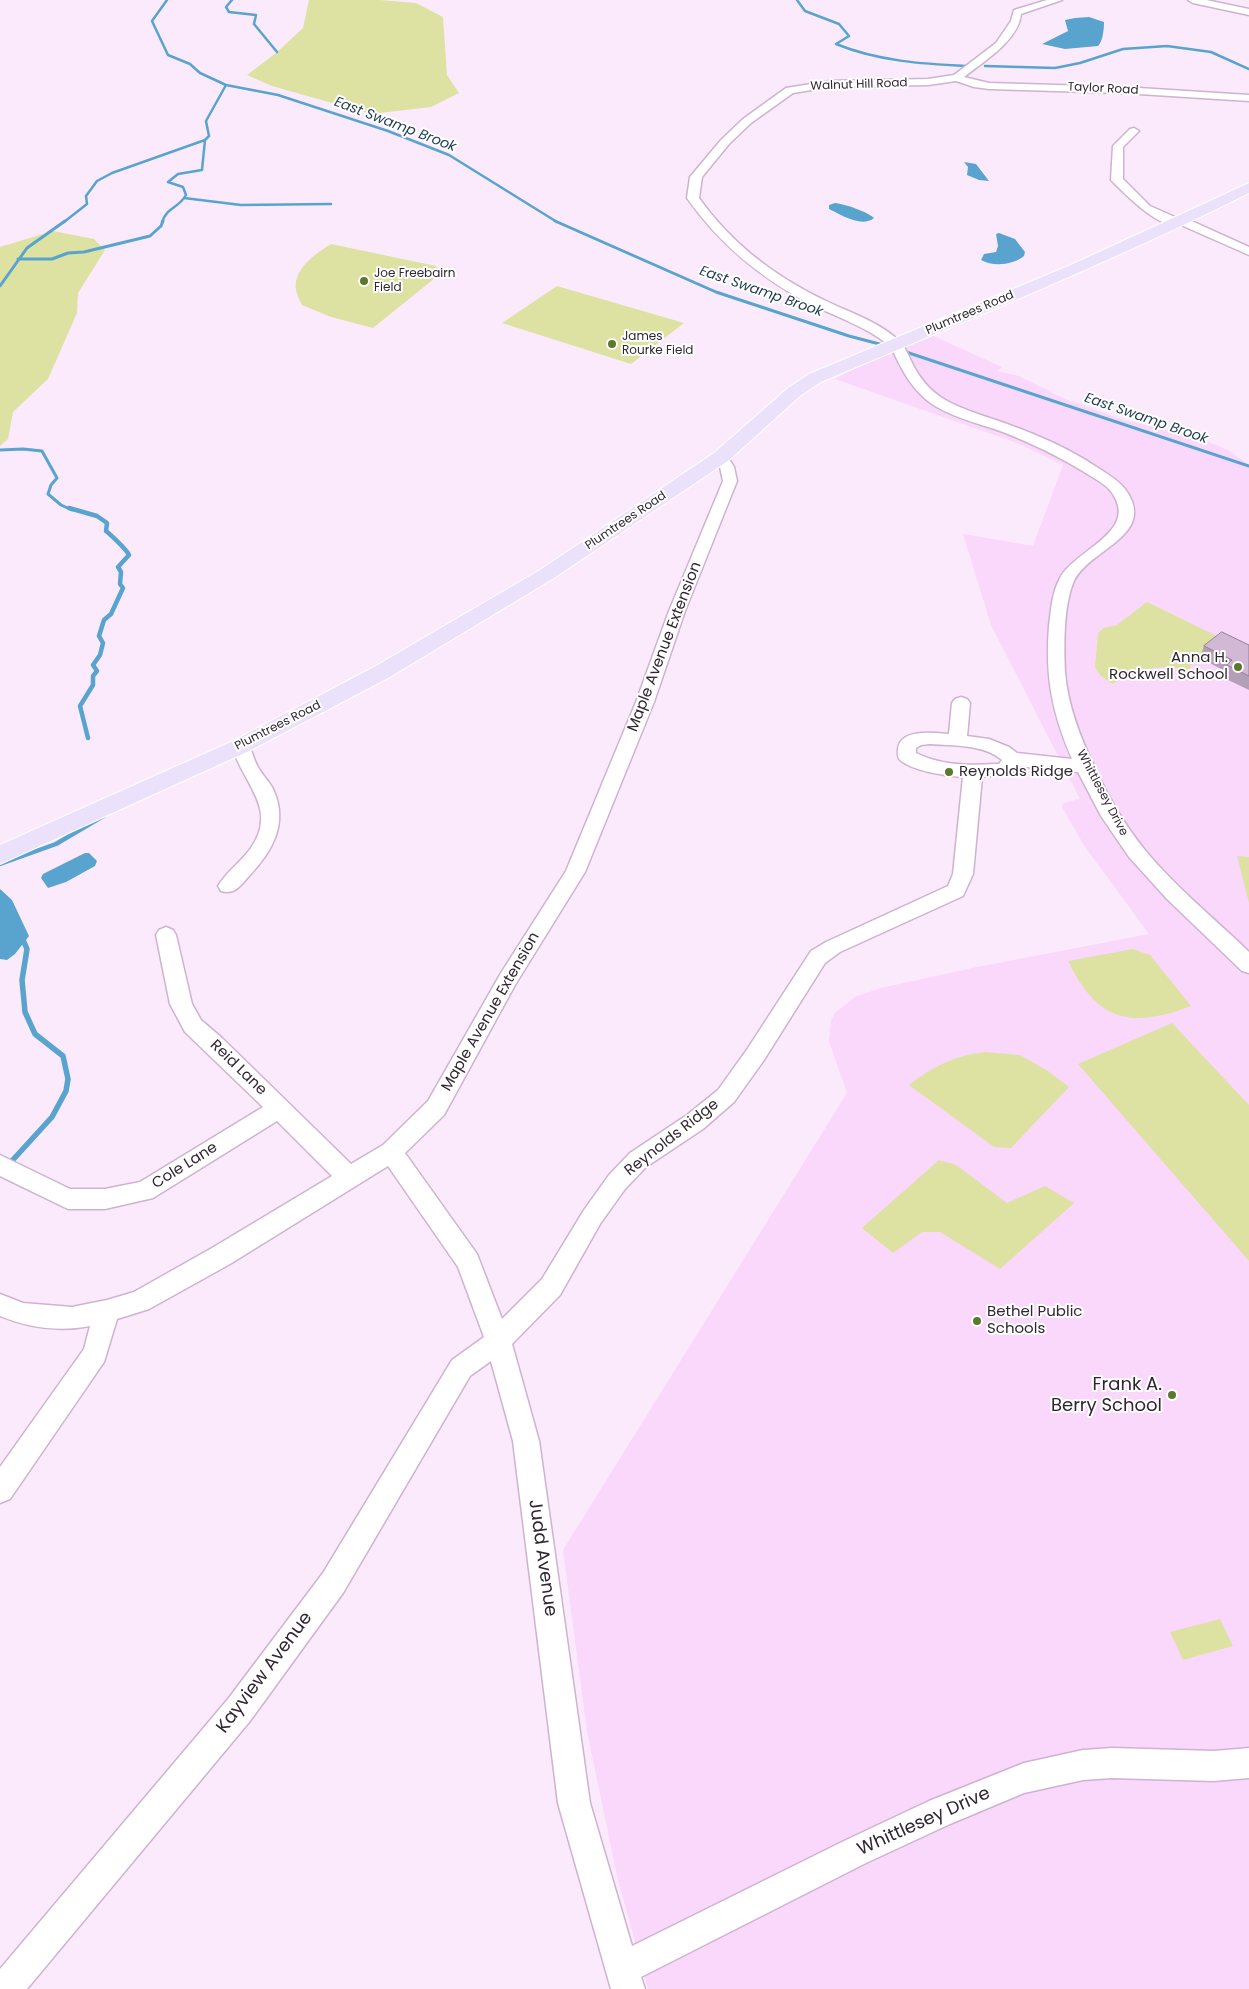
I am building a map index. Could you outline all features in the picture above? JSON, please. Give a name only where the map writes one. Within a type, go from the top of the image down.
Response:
[{"type":"main road","name":"Plumtrees Road","points":[[0,855],[240,746],[382,672],[547,574],[721,457],[802,387],[825,373],[1080,267],[1249,188]]},
{"type":"street","points":[[957,78],[999,45],[1016,21],[1014,9],[1057,0]]},
{"type":"street","points":[[1193,0],[1249,12]]},
{"type":"street","points":[[1221,6],[1245,3],[1246,0]]},
{"type":"street","name":"Taylor Road","points":[[957,78],[974,84],[989,86],[1131,90],[1249,98]]},
{"type":"street","name":"Walnut Hill Road","points":[[895,344],[880,332],[788,287],[746,258],[705,216],[693,198],[696,177],[725,142],[747,121],[790,90],[830,84],[928,82],[957,78]]},
{"type":"street","points":[[1134,131],[1118,146],[1117,180],[1146,208],[1249,251]]},
{"type":"street","name":"Whittlesey Drive","points":[[895,344],[915,380],[930,397],[946,406],[1057,450],[1102,476],[1122,496],[1128,515],[1124,526],[1089,555],[1070,574],[1060,600],[1057,673],[1060,698],[1066,721],[1085,767],[1129,844],[1149,868],[1249,965]]},
{"type":"street","name":"Maple Avenue Extension","points":[[0,1305],[24,1314],[72,1318],[106,1312],[140,1301],[221,1256],[391,1152],[436,1108],[508,979],[575,872],[645,702],[677,611],[730,481],[727,467],[721,457]]},
{"type":"street","points":[[957,741],[962,703]]},
{"type":"street","points":[[1012,759],[1005,769],[973,771],[918,763],[907,756],[907,746],[916,739],[930,738],[983,743],[1003,751],[1012,759],[1085,767]]},
{"type":"street","points":[[228,886],[258,856],[270,831],[270,807],[263,790],[248,767],[240,746]]},
{"type":"street","name":"Reynolds Ridge","points":[[498,1341],[551,1287],[592,1217],[617,1182],[638,1160],[694,1122],[726,1096],[756,1054],[818,957],[833,946],[956,890],[963,874],[973,771]]},
{"type":"street","name":"Reid Lane","points":[[166,935],[181,1004],[193,1026],[214,1044],[350,1178]]},
{"type":"street","name":"Cole Lane","points":[[0,1165],[21,1178],[68,1199],[105,1199],[145,1191],[280,1108]]},
{"type":"street","name":"Judd Avenue","points":[[391,1152],[468,1262],[498,1341],[526,1441],[574,1803],[625,1979]]},
{"type":"street","points":[[0,1490],[95,1354],[106,1312]]},
{"type":"street","name":"Kayview Avenue","points":[[5,1989],[239,1710],[333,1583],[461,1368],[498,1341]]},
{"type":"street","name":"Whittlesey Drive","points":[[625,1979],[855,1852],[940,1812],[1024,1778],[1083,1765],[1112,1763],[1214,1766],[1249,1763]]},
{"type":"shaded area","name":"Bethel Public Schools","points":[[929,334],[1002,367],[997,371],[1019,376],[1065,399],[1124,420],[1197,437],[1228,450],[1249,465],[1249,1989],[648,1989],[617,1876],[587,1731],[563,1550],[847,1093],[829,1041],[831,1020],[835,1013],[855,997],[881,988],[972,968],[1149,934],[1085,847],[1062,807],[1063,803],[1080,799],[991,625],[963,534],[1033,546],[1063,465],[1017,443],[835,379],[859,365]]},
{"type":"green space","points":[[309,0],[379,0],[416,3],[443,17],[447,75],[459,93],[431,107],[371,114],[272,86],[247,75],[276,53],[303,28]]},
{"type":"green space","points":[[53,231],[94,239],[105,250],[78,293],[77,313],[48,379],[13,412],[8,439],[0,446],[0,247]]},
{"type":"green space","name":"Joe Freebairn Field","points":[[331,244],[436,266],[440,274],[373,328],[331,317],[302,305],[296,290],[296,282],[298,275],[307,262]]},
{"type":"green space","name":"James Rourke Field","points":[[557,286],[684,323],[631,364],[502,323]]},
{"type":"green space","points":[[1147,602],[1223,639],[1191,665],[1189,670],[1168,667],[1149,669],[1131,674],[1112,684],[1100,675],[1095,667],[1098,633],[1104,628],[1117,625]]},
{"type":"green space","points":[[1237,856],[1249,857],[1249,903]]},
{"type":"green space","points":[[1133,949],[1150,955],[1191,1006],[1150,1017],[1133,1018],[1118,1015],[1104,1008],[1091,997],[1068,961]]},
{"type":"green space","points":[[1172,1023],[1249,1105],[1249,1261],[1078,1064]]},
{"type":"green space","points":[[985,1052],[1020,1055],[1048,1071],[1069,1087],[1011,1148],[994,1147],[909,1085],[944,1063],[964,1056]]},
{"type":"green space","points":[[939,1160],[956,1165],[1007,1203],[1045,1186],[1074,1203],[1000,1269],[940,1232],[922,1232],[893,1253],[862,1228]]},
{"type":"green space","points":[[1220,1619],[1233,1646],[1183,1660],[1170,1632]]},
{"type":"water","points":[[1089,17],[1104,22],[1102,38],[1098,46],[1065,49],[1042,44],[1068,31],[1065,20]]},
{"type":"water","points":[[964,162],[976,164],[989,181],[979,180],[967,175],[968,167]]},
{"type":"water","points":[[835,203],[867,213],[874,218],[864,222],[851,220],[829,209],[829,205]]},
{"type":"water","points":[[999,233],[1015,239],[1025,252],[1024,256],[1003,264],[991,264],[981,260],[984,254],[996,252],[998,246],[996,234]]},
{"type":"water","points":[[85,853],[89,853],[97,861],[95,866],[66,882],[48,888],[41,878],[43,874]]},
{"type":"water","points":[[0,889],[12,900],[29,936],[15,954],[7,960],[0,959]]},
{"type":"building","points":[[1222,632],[1249,645],[1249,676],[1227,665],[1232,660],[1204,646]]},
{"type":"waterway","name":"East Swamp Brook","points":[[167,0],[152,21],[168,55],[190,64],[200,73],[226,85]]},
{"type":"waterway","points":[[232,0],[226,7],[229,12],[256,15],[254,24],[277,52]]},
{"type":"waterway","points":[[797,0],[805,11],[839,24],[849,36],[836,44],[884,58],[917,63],[967,66]]},
{"type":"waterway","points":[[985,66],[1055,68],[1080,63],[1123,49],[1167,46],[1211,52],[1249,69]]},
{"type":"waterway","name":"East Swamp Brook","points":[[205,140],[209,136],[206,121],[226,85]]},
{"type":"waterway","name":"East Swamp Brook","points":[[226,85],[278,95],[388,131],[449,155],[556,222]]},
{"type":"waterway","name":"East Swamp Brook","points":[[64,222],[87,204],[86,196],[97,181],[112,173],[205,140]]},
{"type":"waterway","points":[[184,198],[186,195],[183,187],[168,182],[178,174],[202,170],[205,140]]},
{"type":"waterway","points":[[162,222],[167,213],[184,198]]},
{"type":"waterway","points":[[184,198],[241,205],[331,204]]},
{"type":"waterway","name":"East Swamp Brook","points":[[19,259],[27,248],[65,221]]},
{"type":"waterway","points":[[19,259],[52,259],[68,253],[84,252],[150,236],[161,226],[163,221]]},
{"type":"waterway","name":"East Swamp Brook","points":[[556,222],[716,292],[849,336],[887,346]]},
{"type":"waterway","name":"East Swamp Brook","points":[[0,286],[19,259]]},
{"type":"waterway","name":"East Swamp Brook","points":[[900,350],[1249,466]]},
{"type":"waterway","name":"East Swamp Brook","points":[[0,450],[23,449],[42,451],[57,478],[51,485],[48,494],[61,505],[72,510]]},
{"type":"waterway","name":"East Swamp Brook","points":[[69,508],[97,516],[107,523],[106,531],[129,555],[118,567],[121,572],[120,584],[123,588],[111,614],[104,620],[99,636],[103,643],[100,655],[93,665],[97,671],[93,676],[93,685],[80,706],[88,738]]},
{"type":"waterway","name":"East Swamp Brook","points":[[0,864],[56,844],[105,815]]},
{"type":"waterway","name":"East Swamp Brook","points":[[0,1174],[52,1117],[66,1091],[68,1079],[63,1056],[35,1034],[25,1012],[22,980],[27,949],[21,935]]},
{"type":"place","name":"Joe Freebairn Field","points":[[364,281]]},
{"type":"place","name":"James Rourke Field","points":[[612,344]]},
{"type":"place","name":"Anna H. Rockwell School","points":[[1238,667]]},
{"type":"place","name":"Reynolds Ridge","points":[[949,772]]},
{"type":"place","name":"Bethel Public Schools","points":[[977,1321]]},
{"type":"place","name":"Frank A. Berry School","points":[[1172,1395]]}]
